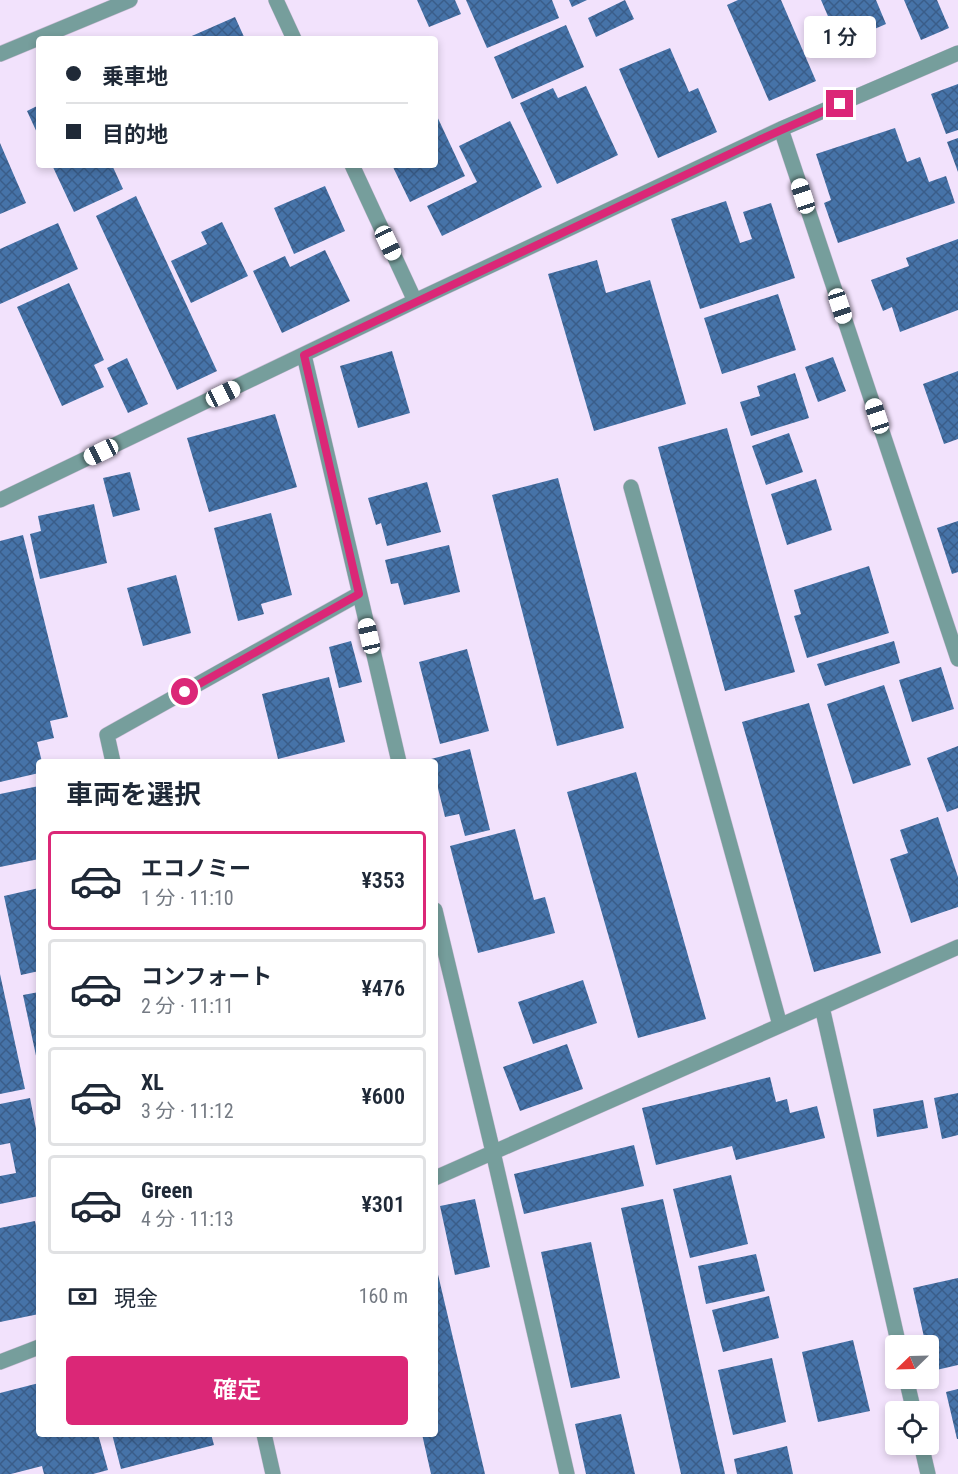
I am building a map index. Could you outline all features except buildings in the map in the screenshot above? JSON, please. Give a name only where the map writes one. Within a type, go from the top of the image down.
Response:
[{"type":"street","points":[[43,36],[130,0]]},
{"type":"street","points":[[276,0],[293,36]]},
{"type":"street","points":[[0,54],[36,39]]},
{"type":"street","points":[[0,500],[780,129],[958,53]]},
{"type":"street","points":[[780,129],[958,659]]},
{"type":"street","points":[[353,168],[416,302]]},
{"type":"street","points":[[304,355],[398,759]]},
{"type":"street","points":[[631,487],[780,1025]]},
{"type":"street","points":[[112,759],[107,735],[359,594]]},
{"type":"street","points":[[438,923],[567,1474]]},
{"type":"street","points":[[438,1177],[958,947]]},
{"type":"street","points":[[822,1007],[897,1335]]},
{"type":"street","points":[[0,1362],[36,1348]]},
{"type":"street","points":[[265,1437],[273,1474]]},
{"type":"street","points":[[924,1455],[928,1474]]},
{"type":"route","points":[[185,692],[359,594],[304,355],[780,129],[840,104]]}]
